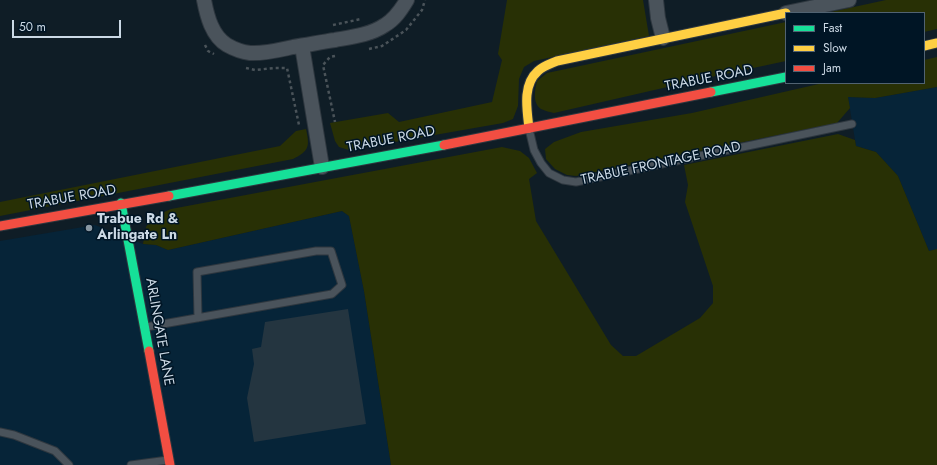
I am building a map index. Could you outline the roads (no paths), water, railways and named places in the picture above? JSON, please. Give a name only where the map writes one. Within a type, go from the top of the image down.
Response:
[{"type":"main road","name":"TRABUE FRONTAGE ROAD","points":[[529,128],[526,97],[530,83],[533,74],[548,64],[785,13]]},
{"type":"main road","points":[[925,46],[937,44]]},
{"type":"main road","name":"TRABUE ROAD","points":[[0,226],[529,128],[785,77]]},
{"type":"main road","name":"ARLINGATE LANE","points":[[121,204],[169,463]]},
{"type":"street","points":[[204,0],[206,13],[217,36],[226,44],[238,50],[250,53],[302,46],[360,35],[372,31],[395,17],[407,0]]},
{"type":"street","points":[[656,0],[658,18],[664,38]]},
{"type":"street","name":"TRABUE FRONTAGE ROAD","points":[[791,12],[849,0]]},
{"type":"street","points":[[302,46],[322,167]]},
{"type":"lane","name":"TRABUE FRONTAGE ROAD","points":[[529,128],[534,150],[541,163],[549,173],[563,180],[576,182],[852,124]]},
{"type":"lane","points":[[144,327],[198,318],[332,294],[342,285],[331,251],[316,251],[197,272],[198,318]]},
{"type":"lane","points":[[0,432],[14,435],[55,451],[69,465]]},
{"type":"lane","points":[[131,465],[169,463]]},
{"type":"place","name":"Trabue Rd & Arlingate Ln","points":[[89,228]]}]
